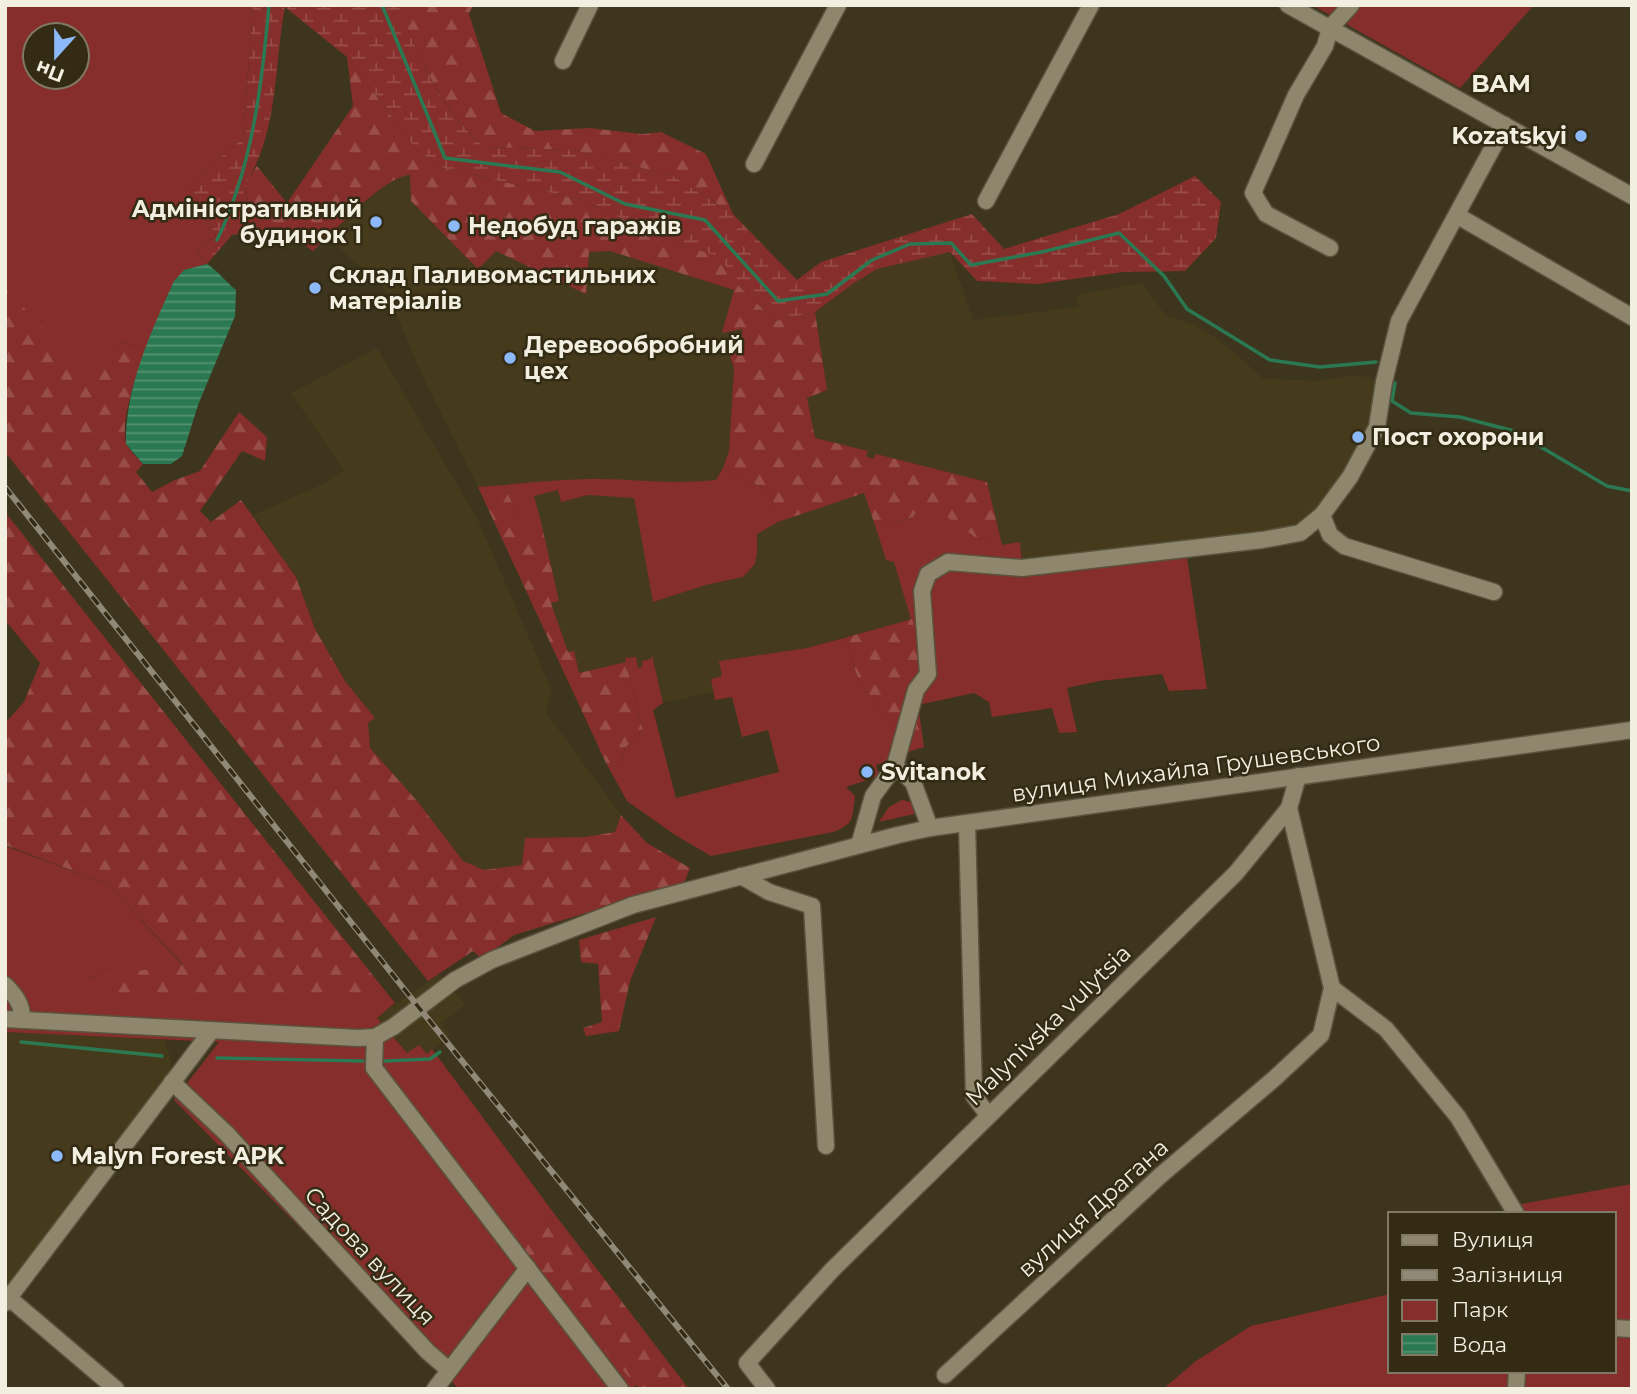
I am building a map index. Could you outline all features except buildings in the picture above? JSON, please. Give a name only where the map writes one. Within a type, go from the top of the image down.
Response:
[{"type":"street","points":[[563,61],[590,5]]},
{"type":"street","points":[[754,164],[838,5]]},
{"type":"street","points":[[986,201],[1091,5]]},
{"type":"street","points":[[1288,5],[1632,196]]},
{"type":"street","points":[[1330,248],[1266,214],[1253,193],[1296,95],[1325,46],[1330,28],[1351,5]]},
{"type":"street","points":[[859,845],[873,796],[895,766],[916,690],[928,674],[922,591],[928,574],[948,562],[1021,568],[1262,540],[1300,533],[1322,515],[1350,477],[1377,427],[1384,382],[1399,321],[1505,125]]},
{"type":"street","points":[[1458,216],[1632,317]]},
{"type":"street","points":[[1322,515],[1330,535],[1344,547],[1494,592]]},
{"type":"street","name":"вулиця Михайла Грушевського","points":[[375,1037],[414,1014],[455,980],[492,960],[633,905],[859,845],[930,828],[1632,730]]},
{"type":"street","points":[[895,766],[913,782],[930,828]]},
{"type":"street","points":[[1298,776],[1289,808],[1332,988],[1386,1029],[1458,1117],[1515,1212]]},
{"type":"street","name":"Malynivska vulytsia","points":[[767,1389],[747,1363],[832,1270],[1236,873],[1289,808]]},
{"type":"street","points":[[967,824],[974,1096],[989,1115]]},
{"type":"street","points":[[741,876],[769,892],[812,906],[826,1146]]},
{"type":"street","points":[[5,985],[17,998],[22,1020]]},
{"type":"street","name":"вулиця Драгана","points":[[945,1375],[1161,1175],[1321,1035],[1332,988]]},
{"type":"street","points":[[5,1019],[375,1037],[374,1068],[620,1389]]},
{"type":"street","points":[[116,1389],[7,1300],[212,1030]]},
{"type":"street","name":"Садова вулиця","points":[[172,1082],[226,1133],[428,1352],[449,1370]]},
{"type":"street","points":[[435,1389],[528,1268]]},
{"type":"shaded area","points":[[410,175],[411,201],[496,251],[586,293],[589,252],[611,251],[735,290],[722,332],[743,329],[742,339],[725,342],[734,368],[729,451],[716,480],[679,483],[578,480],[478,487],[422,375],[388,294],[370,273],[329,237],[383,186]]},
{"type":"shaded area","points":[[950,252],[973,320],[1079,307],[1077,295],[1142,283],[1166,316],[1195,325],[1216,338],[1262,378],[1318,381],[1358,375],[1384,382],[1370,431],[1316,519],[1289,532],[1022,566],[1020,543],[1002,545],[987,482],[876,454],[874,459],[866,456],[867,451],[815,438],[807,398],[827,390],[815,312],[877,269]]},
{"type":"shaded area","points":[[377,348],[478,520],[552,691],[545,711],[621,815],[615,832],[585,837],[526,838],[522,865],[497,870],[484,870],[463,861],[418,802],[370,748],[368,723],[375,718],[345,681],[315,629],[296,577],[254,515],[325,483],[344,470],[291,393]]},
{"type":"shaded area","points":[[558,490],[561,502],[588,495],[635,497],[653,602],[706,585],[743,577],[757,553],[757,534],[778,522],[865,493],[894,561],[912,619],[807,648],[720,661],[723,676],[711,679],[714,692],[663,703],[652,656],[651,659],[642,661],[643,668],[638,669],[635,657],[625,658],[626,662],[579,673],[574,652],[568,653],[551,602],[559,601],[534,496]]},
{"type":"shaded area","points":[[439,974],[465,1005],[441,1023],[450,1035],[427,1054],[408,1053],[377,1017]]},
{"type":"shaded area","name":"Malyn Forest APK","points":[[5,1032],[164,1040],[170,1056],[171,1073],[5,1292]]},
{"type":"green space","points":[[5,5],[253,5],[243,138],[189,185],[216,236],[196,251],[207,264],[184,270],[165,301],[146,349],[122,342],[93,380],[5,288]]},
{"type":"green space","points":[[253,5],[398,5],[423,63],[442,98],[484,147],[572,150],[673,176],[733,214],[797,280],[821,262],[972,214],[1004,249],[1119,214],[1195,176],[1221,202],[1216,238],[1185,271],[1123,272],[1038,284],[977,281],[950,252],[877,269],[815,312],[775,321],[740,287],[720,257],[661,237],[583,200],[443,168],[416,149],[347,57],[285,7],[270,121],[256,165],[244,187],[256,231],[232,235],[207,264],[196,251],[216,236],[189,185],[243,138]]},
{"type":"green space","points":[[398,5],[473,5],[469,14],[501,113],[535,131],[590,128],[642,134],[661,132],[706,154],[733,214],[673,176],[572,150],[484,147],[443,99]]},
{"type":"green space","points":[[1312,5],[1534,5],[1460,88]]},
{"type":"green space","points":[[347,57],[416,149],[443,168],[583,200],[661,237],[721,257],[740,287],[775,321],[815,312],[827,390],[807,398],[815,438],[868,451],[866,456],[873,459],[876,454],[987,482],[999,532],[979,540],[923,500],[913,517],[876,528],[864,493],[778,522],[769,491],[723,468],[729,451],[734,368],[725,342],[742,338],[742,329],[722,333],[734,290],[610,251],[589,252],[586,294],[496,251],[478,269],[411,201],[410,175],[386,185],[373,195],[313,251],[280,227],[256,231],[244,186],[257,166],[287,203],[353,106]]},
{"type":"green space","points":[[5,288],[93,379],[122,342],[146,349],[131,395],[125,433],[129,448],[143,464],[136,472],[152,492],[200,471],[239,412],[267,437],[265,461],[242,451],[200,511],[211,522],[241,500],[296,577],[315,629],[345,681],[375,718],[368,723],[370,748],[418,802],[463,861],[484,870],[522,865],[525,838],[585,837],[615,832],[621,815],[647,843],[690,868],[684,883],[514,935],[482,959],[473,951],[428,981],[5,452]]},
{"type":"green space","points":[[723,468],[769,491],[778,522],[757,534],[755,564],[743,577],[706,585],[653,602],[634,498],[588,495],[561,502],[558,490],[534,496],[541,522],[521,522],[504,485],[582,479],[705,481],[716,480]]},
{"type":"green space","points":[[504,485],[521,522],[541,522],[559,601],[551,603],[568,652],[574,651],[579,673],[626,662],[643,731],[625,748],[621,762],[606,763],[478,487]]},
{"type":"green space","points":[[923,499],[979,540],[999,532],[1002,545],[1020,542],[1022,565],[1271,536],[1316,519],[1320,529],[1306,537],[1186,551],[1207,689],[1169,691],[1162,674],[1099,681],[1067,688],[1077,732],[1059,733],[1052,708],[992,717],[989,702],[974,693],[918,705],[918,643],[894,562],[886,560],[876,528],[913,517]]},
{"type":"green space","points":[[5,512],[383,988],[373,993],[95,993],[88,977],[183,965],[108,884],[5,845],[5,723],[24,702],[40,663],[5,620]]},
{"type":"green space","points":[[912,619],[918,643],[918,705],[924,747],[908,752],[858,678],[844,638]]},
{"type":"green space","points":[[844,638],[858,678],[908,752],[876,765],[879,776],[846,787],[855,796],[853,815],[849,823],[833,832],[711,856],[675,835],[627,801],[606,763],[621,762],[625,748],[643,731],[625,658],[636,657],[638,668],[642,667],[642,661],[651,659],[652,655],[663,703],[653,710],[676,798],[779,772],[768,730],[742,737],[732,697],[715,700],[711,679],[722,676],[719,661],[807,648]]},
{"type":"green space","points":[[902,800],[911,802],[915,807],[914,814],[879,822],[889,807]]},
{"type":"green space","points":[[5,846],[108,884],[183,966],[88,977],[373,993],[383,988],[395,1003],[377,1018],[407,1053],[419,1045],[427,1054],[432,1049],[556,1216],[502,1238],[637,1385],[632,1389],[459,1389],[174,1100],[219,1042],[5,1032]]},
{"type":"green space","points":[[656,917],[630,981],[619,1031],[586,1036],[583,1028],[602,1022],[598,964],[581,962],[579,940]]},
{"type":"green space","points":[[1632,1184],[1632,1389],[1163,1389],[1196,1361],[1251,1326],[1388,1294],[1388,1373],[1616,1373],[1616,1212],[1511,1212],[1516,1205]]},
{"type":"green space","points":[[556,1216],[689,1389],[640,1389],[502,1237]]},
{"type":"water","points":[[207,264],[236,290],[235,316],[198,405],[182,456],[171,464],[143,464],[126,444],[130,402],[141,360],[174,281],[184,270]]},
{"type":"waterway","points":[[217,240],[239,184],[254,126],[269,5]]},
{"type":"waterway","points":[[382,5],[445,158],[560,172],[625,204],[705,220],[778,301],[827,294],[872,260],[910,244],[951,243],[971,265],[1042,252],[1119,233],[1164,276],[1187,309],[1270,360],[1320,367],[1376,362]]},
{"type":"waterway","points":[[1395,383],[1392,401],[1411,413],[1460,417],[1514,431],[1607,486],[1632,491]]},
{"type":"waterway","points":[[21,1042],[162,1056]]},
{"type":"waterway","points":[[385,1061],[430,1059],[440,1052]]},
{"type":"waterway","points":[[217,1058],[363,1061]]},
{"type":"railway","points":[[5,487],[420,1009],[728,1389]]},
{"type":"place","name":"Kozatskyi","points":[[1581,136]]},
{"type":"place","name":"Адміністративний будинок 1","points":[[376,222]]},
{"type":"place","name":"Недобуд гаражів","points":[[454,226]]},
{"type":"place","name":"Склад Паливомастильних матеріалів","points":[[315,288]]},
{"type":"place","name":"Деревообробний цех","points":[[510,358]]},
{"type":"place","name":"Пост охорони","points":[[1358,437]]},
{"type":"place","name":"Svitanok","points":[[867,772]]},
{"type":"place","name":"Malyn Forest APK","points":[[57,1156]]},
{"type":"district","name":"BAM","points":[[1501,83]]}]
